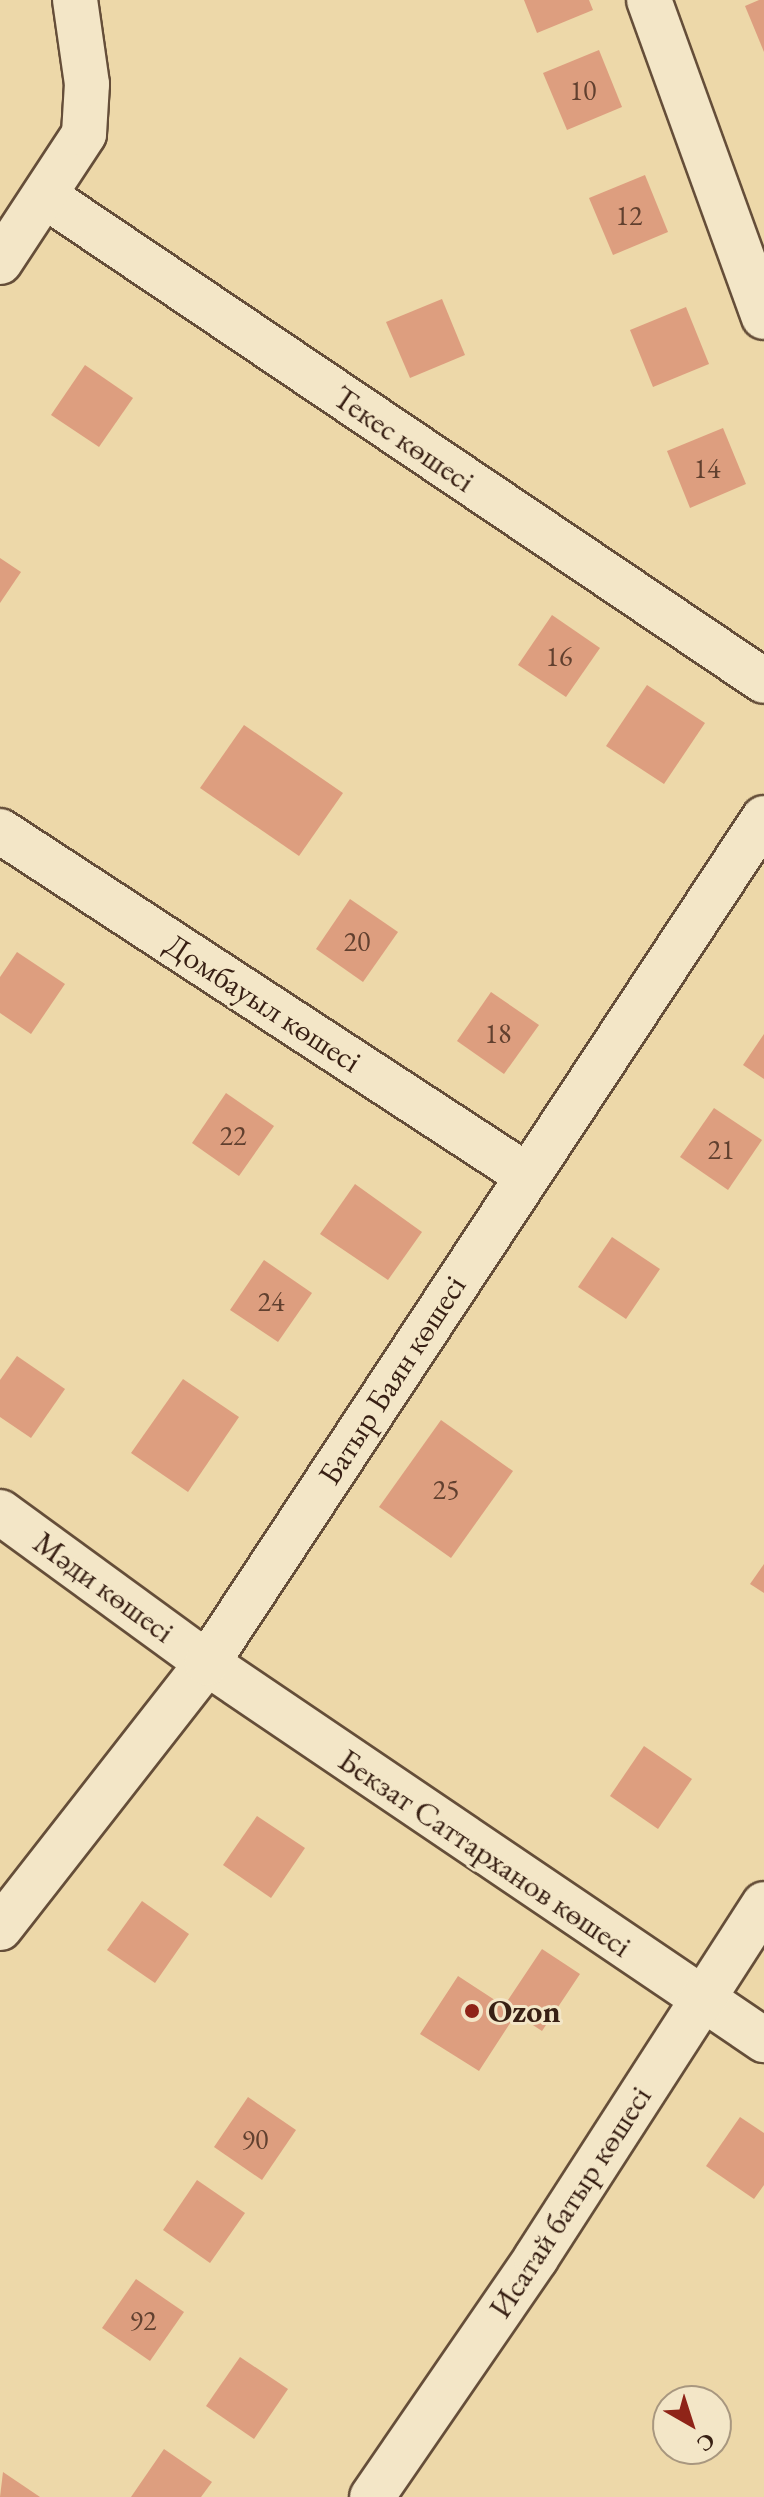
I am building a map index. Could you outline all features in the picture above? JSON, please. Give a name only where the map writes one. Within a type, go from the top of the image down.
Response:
[{"type":"street","points":[[0,262],[84,134],[87,84],[75,0]]},
{"type":"street","points":[[649,0],[764,317]]},
{"type":"street","name":"Текес көшесі","points":[[45,196],[764,681]]},
{"type":"street","name":"Батыр Баян көшесі","points":[[0,1928],[207,1663],[764,818]]},
{"type":"street","name":"Домбауыл көшесі","points":[[0,831],[526,1175]]},
{"type":"street","name":"Мәди көшесі","points":[[0,1512],[207,1663]]},
{"type":"street","name":"Бекзат Саттарханов көшесі","points":[[207,1663],[700,2000],[764,2040]]},
{"type":"street","name":"Исатай батыр көшесі","points":[[372,2497],[536,2258],[764,1904]]},
{"type":"building","points":[[524,0],[589,0],[593,10],[537,33]]},
{"type":"building","points":[[764,0],[764,52],[745,6]]},
{"type":"building","points":[[599,50],[622,107],[567,130],[543,73]]},
{"type":"building","points":[[645,175],[668,232],[613,255],[589,198]]},
{"type":"building","points":[[442,299],[465,355],[410,378],[386,322]]},
{"type":"building","points":[[686,307],[709,364],[653,387],[630,330]]},
{"type":"building","points":[[85,365],[133,398],[99,447],[51,415]]},
{"type":"building","points":[[723,428],[746,484],[690,508],[667,451]]},
{"type":"building","points":[[0,558],[21,572],[0,603]]},
{"type":"building","points":[[552,615],[600,648],[566,697],[518,665]]},
{"type":"building","points":[[647,685],[705,723],[664,784],[606,746]]},
{"type":"building","points":[[244,725],[343,793],[299,856],[200,788]]},
{"type":"building","points":[[350,899],[398,932],[363,982],[316,949]]},
{"type":"building","points":[[17,952],[65,984],[31,1034],[0,1013],[0,977]]},
{"type":"building","points":[[491,992],[539,1025],[504,1074],[457,1041]]},
{"type":"building","points":[[764,1034],[764,1079],[743,1065]]},
{"type":"building","points":[[226,1093],[274,1126],[239,1176],[192,1143]]},
{"type":"building","points":[[714,1108],[762,1140],[728,1190],[680,1157]]},
{"type":"building","points":[[355,1184],[422,1232],[388,1280],[320,1234]]},
{"type":"building","points":[[612,1237],[660,1269],[626,1319],[578,1287]]},
{"type":"building","points":[[264,1260],[312,1293],[278,1342],[230,1310]]},
{"type":"building","points":[[17,1356],[65,1389],[31,1438],[0,1417],[0,1380]]},
{"type":"building","points":[[183,1379],[239,1417],[188,1492],[131,1453]]},
{"type":"building","points":[[441,1420],[513,1471],[451,1558],[379,1507]]},
{"type":"building","points":[[764,1564],[764,1593],[750,1584]]},
{"type":"building","points":[[644,1746],[692,1779],[658,1829],[610,1796]]},
{"type":"building","points":[[257,1816],[305,1848],[271,1898],[223,1865]]},
{"type":"building","points":[[142,1901],[189,1934],[155,1983],[107,1950]]},
{"type":"building","points":[[542,1949],[580,1974],[542,2031],[516,2014],[479,2071],[420,2034],[458,1976],[504,2006]]},
{"type":"building","points":[[248,2097],[296,2130],[262,2180],[214,2147]]},
{"type":"building","points":[[740,2117],[764,2133],[764,2185],[754,2199],[706,2166]]},
{"type":"building","points":[[197,2180],[245,2213],[210,2263],[163,2230]]},
{"type":"building","points":[[136,2279],[184,2312],[150,2361],[102,2328]]},
{"type":"building","points":[[240,2357],[288,2389],[254,2439],[206,2406]]},
{"type":"building","points":[[164,2449],[212,2482],[201,2497],[131,2497]]},
{"type":"building","points":[[3,2472],[40,2497],[0,2497]]},
{"type":"place","name":"Ozon","points":[[472,2011]]}]
